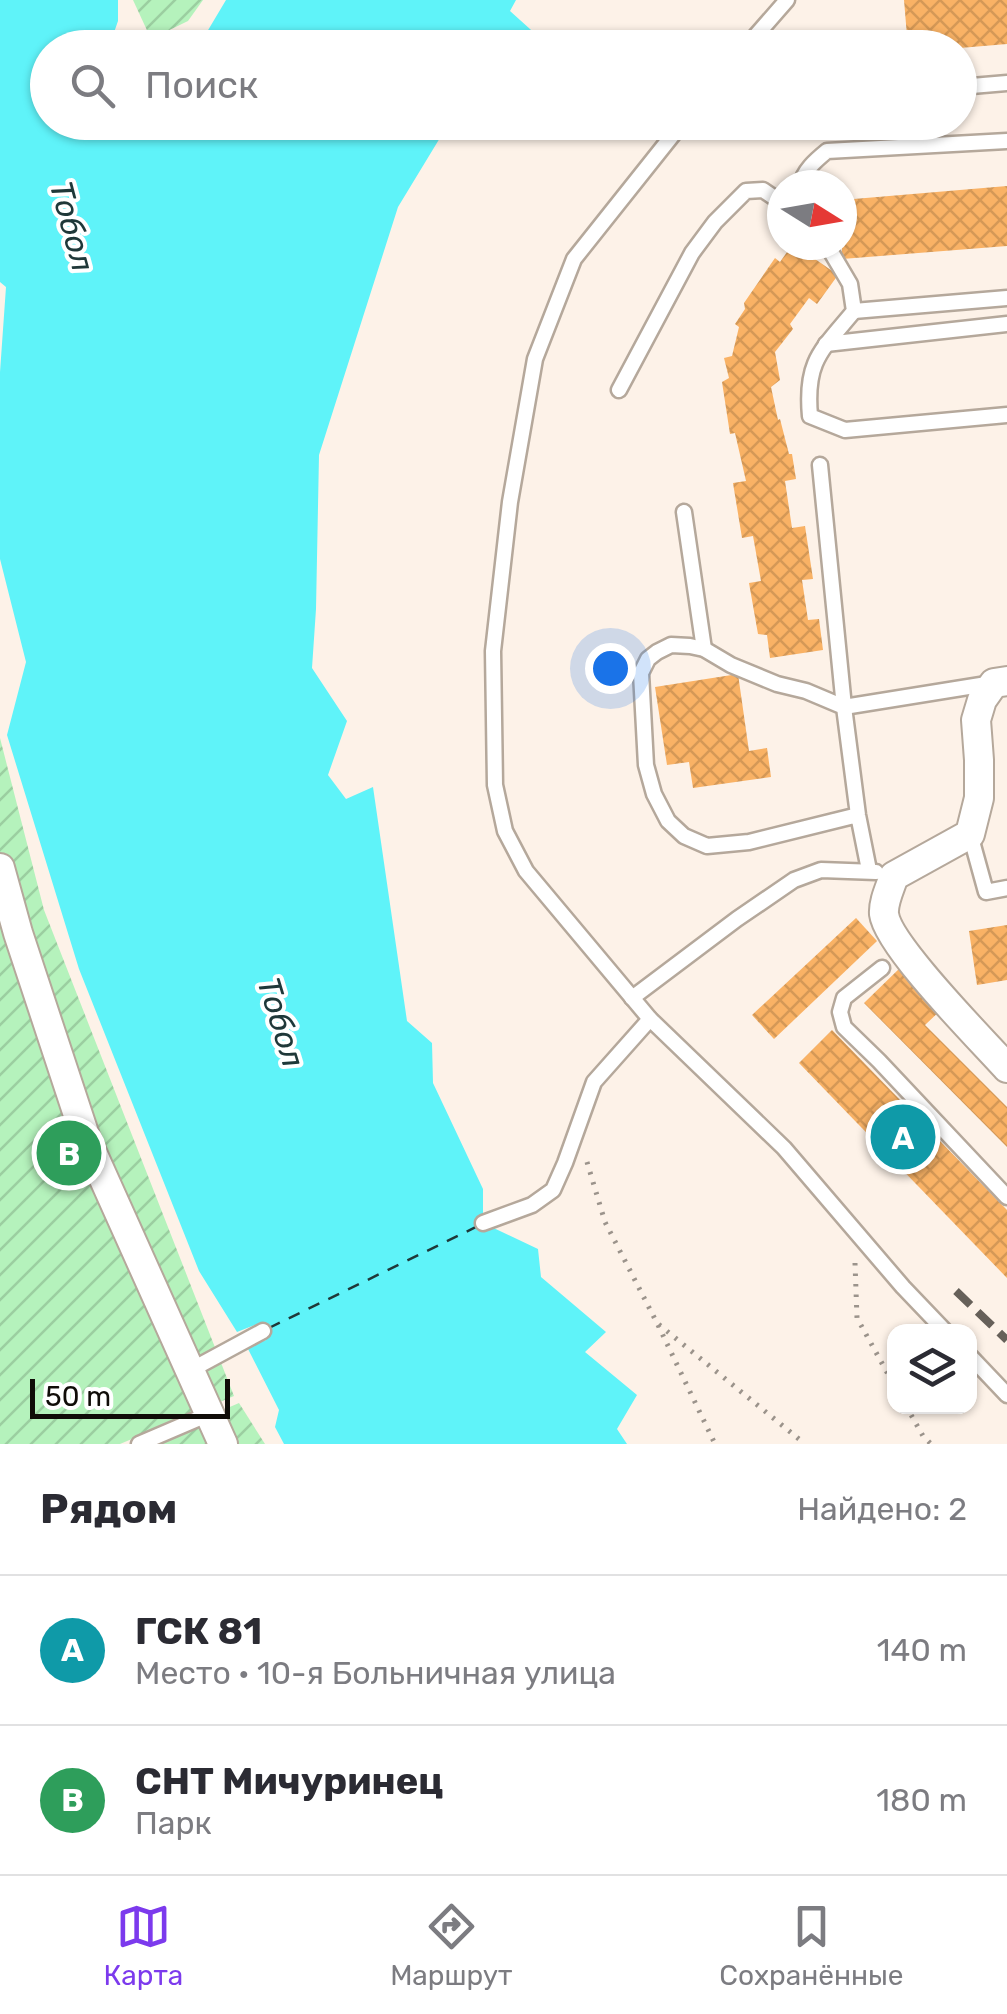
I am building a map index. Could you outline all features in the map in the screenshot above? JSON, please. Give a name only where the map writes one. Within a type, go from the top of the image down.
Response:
[{"type":"street","points":[[1000,682],[982,700],[976,720],[979,798],[970,834],[882,873],[884,915],[890,930],[921,974],[1007,1068]]},
{"type":"street","points":[[0,868],[9,936],[86,1139],[224,1444]]},
{"type":"lane","points":[[761,30],[787,0]]},
{"type":"lane","points":[[977,85],[1007,83]]},
{"type":"lane","points":[[669,140],[574,259],[535,359],[510,502],[493,650],[494,785],[505,831],[526,871],[650,1020],[784,1148],[939,1324]]},
{"type":"lane","points":[[808,170],[827,151],[1007,141]]},
{"type":"lane","points":[[619,390],[692,252],[746,191],[767,193]]},
{"type":"lane","points":[[836,260],[850,284],[854,311]]},
{"type":"lane","points":[[1007,298],[854,311],[813,365],[808,388],[810,416],[846,430],[1007,415]]},
{"type":"lane","points":[[826,344],[1007,324]]},
{"type":"lane","points":[[632,998],[794,880],[821,870],[882,873],[858,814],[820,465]]},
{"type":"lane","points":[[684,512],[704,650]]},
{"type":"lane","points":[[858,814],[748,842],[707,846],[684,836],[668,821],[654,794],[646,765],[642,673],[648,659],[671,645],[690,646],[844,707],[1000,682]]},
{"type":"lane","points":[[970,834],[986,892],[1007,888]]},
{"type":"lane","points":[[882,968],[844,998],[840,1012],[844,1027],[1007,1198]]},
{"type":"lane","points":[[483,1223],[532,1206],[553,1190],[594,1082],[650,1020]]},
{"type":"lane","points":[[190,1371],[264,1331]]},
{"type":"lane","points":[[977,1363],[1007,1395]]},
{"type":"lane","points":[[139,1444],[209,1414]]},
{"type":"path","points":[[586,1158],[605,1222],[715,1444]]},
{"type":"path","points":[[854,1229],[857,1318],[887,1373]]},
{"type":"path","points":[[656,1323],[805,1444]]},
{"type":"path","points":[[911,1414],[931,1444]]},
{"type":"green space","points":[[133,0],[203,0],[188,21],[170,30],[147,30]]},
{"type":"green space","points":[[0,738],[44,910],[234,1396],[120,1444],[0,1444]]},
{"type":"green space","points":[[239,1403],[265,1444],[144,1444]]},
{"type":"water","name":"Тобол","points":[[0,0],[118,0],[115,30],[30,30],[30,140],[439,140],[398,207],[319,455],[312,668],[347,721],[328,775],[346,799],[373,787],[407,1021],[432,1043],[433,1083],[483,1189],[483,1223],[538,1249],[541,1277],[606,1332],[585,1352],[637,1395],[617,1429],[627,1444],[284,1444],[275,1427],[279,1410],[247,1347],[266,1340],[260,1323],[237,1332],[199,1271],[79,969],[7,735],[26,662],[0,559],[0,372],[6,287],[0,282]]},
{"type":"water","points":[[226,0],[516,0],[510,11],[531,30],[208,30]]},
{"type":"building","points":[[904,0],[1007,0],[1007,44],[977,47],[977,30],[906,30]]},
{"type":"building","points":[[1007,186],[1007,246],[857,258],[857,199]]},
{"type":"building","points":[[774,260],[816,260],[838,275],[817,304],[809,298],[790,324],[793,329],[775,352],[780,380],[771,387],[796,479],[785,481],[792,528],[805,526],[813,579],[802,580],[808,620],[819,619],[823,650],[770,658],[767,635],[758,634],[749,583],[761,581],[753,536],[742,538],[733,483],[746,481],[735,433],[730,434],[722,382],[729,378],[724,358],[732,356],[739,327],[735,324],[745,309],[744,303]]},
{"type":"building","points":[[738,674],[749,751],[767,748],[771,777],[693,788],[689,762],[667,765],[655,687]]},
{"type":"building","points":[[856,918],[877,941],[774,1039],[752,1015]]},
{"type":"building","points":[[1007,925],[1007,980],[977,985],[969,931]]},
{"type":"building","points":[[902,966],[943,1008],[925,1025],[1007,1107],[1007,1147],[864,1003]]},
{"type":"building","points":[[832,1030],[1007,1210],[1007,1278],[799,1063]]},
{"type":"ferry route","points":[[269,1328],[478,1226]]},
{"type":"railway","points":[[956,1291],[1007,1340]]},
{"type":"place","name":"ГСК 81","points":[[903,1137]]},
{"type":"place","name":"СНТ Мичуринец","points":[[69,1153]]}]
